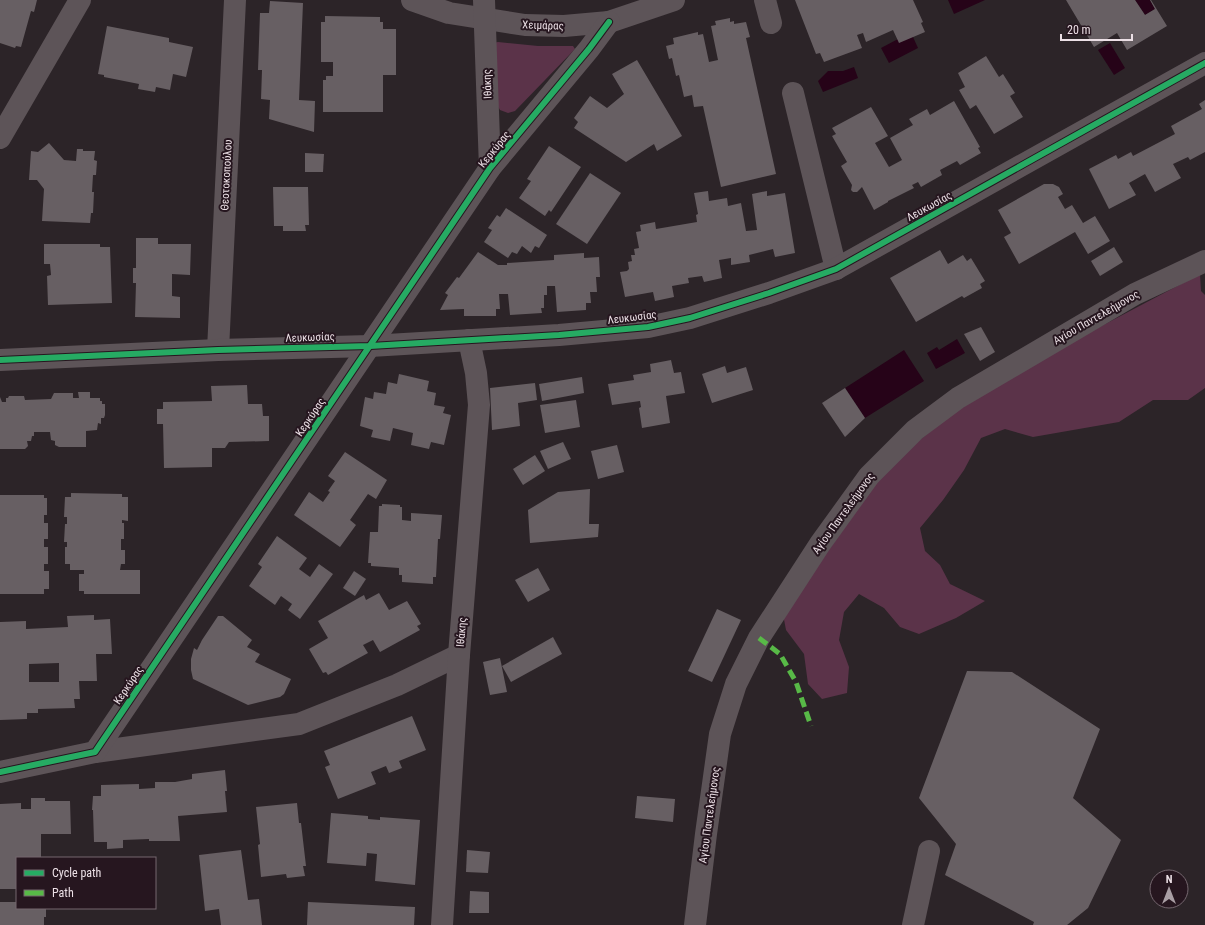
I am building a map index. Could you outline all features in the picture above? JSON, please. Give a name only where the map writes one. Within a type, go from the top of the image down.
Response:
[{"type":"street","points":[[0,138],[80,0]]},
{"type":"street","name":"Θεοτοκοπούλου","points":[[218,350],[235,0]]},
{"type":"street","name":"Χειμάρας","points":[[412,0],[449,12],[484,9],[525,25],[564,26],[609,22],[674,0]]},
{"type":"street","points":[[765,0],[771,23]]},
{"type":"street","name":"Ιθάκης","points":[[484,9],[490,168]]},
{"type":"street","name":"Κερκύρας","points":[[95,752],[490,168],[589,49],[609,22]]},
{"type":"street","name":"Λευκωσίας","points":[[0,360],[218,350],[370,346],[559,335],[648,327],[690,318],[769,293],[836,268],[1205,63]]},
{"type":"street","points":[[793,93],[836,268]]},
{"type":"street","name":"Αγίου Παντελεήμονος","points":[[695,925],[720,734],[736,684],[759,638],[820,544],[869,476],[915,430],[958,398],[1135,294],[1205,261]]},
{"type":"street","name":"Ιθάκης","points":[[442,925],[459,655],[479,405],[476,373],[469,340]]},
{"type":"street","points":[[0,772],[95,752],[299,724],[396,685],[459,655]]},
{"type":"street","points":[[913,925],[930,851]]},
{"type":"shaded area","points":[[948,0],[985,0],[954,14]]},
{"type":"shaded area","points":[[1135,0],[1150,0],[1155,9],[1145,15]]},
{"type":"shaded area","points":[[913,37],[918,48],[889,63],[881,48],[898,39]]},
{"type":"shaded area","points":[[498,42],[538,46],[573,46],[575,49],[515,111],[508,113],[500,110],[495,101],[493,43]]},
{"type":"shaded area","points":[[1110,43],[1125,68],[1114,75],[1098,50]]},
{"type":"shaded area","points":[[854,67],[858,78],[823,92],[818,81],[828,71],[843,71]]},
{"type":"shaded area","points":[[1200,274],[1201,291],[1205,295],[1205,388],[1188,400],[1153,400],[1119,422],[1033,437],[1005,429],[981,438],[964,470],[943,500],[920,528],[925,551],[940,565],[950,584],[985,601],[956,618],[919,634],[900,627],[884,608],[859,594],[844,612],[839,640],[849,667],[847,693],[822,699],[808,684],[804,654],[786,630],[783,614],[890,464],[952,414],[1058,349]]},
{"type":"shaded area","points":[[957,339],[965,353],[936,369],[927,353],[937,347],[939,350]]},
{"type":"shaded area","points":[[904,350],[924,381],[865,418],[845,388]]},
{"type":"building","points":[[0,0],[37,0],[34,12],[31,11],[21,47],[16,46],[15,48],[0,43]]},
{"type":"building","points":[[795,0],[913,0],[923,22],[921,23],[925,32],[899,43],[893,30],[866,42],[863,33],[857,35],[862,48],[824,62],[820,53],[816,54]]},
{"type":"building","points":[[1066,0],[1135,0],[1145,15],[1155,9],[1151,0],[1167,26],[1127,50],[1117,33],[1094,47]]},
{"type":"building","points":[[270,1],[303,3],[299,100],[315,101],[314,132],[269,119],[270,100],[261,99],[262,70],[258,70],[260,13],[269,13]]},
{"type":"building","points":[[325,16],[380,17],[380,22],[383,22],[383,29],[396,29],[396,75],[383,75],[383,112],[323,112],[323,80],[326,80],[326,76],[333,76],[333,62],[321,62],[321,22],[325,22]]},
{"type":"building","points":[[730,18],[730,22],[734,21],[734,24],[746,22],[750,37],[746,38],[776,174],[721,187],[703,106],[694,107],[692,95],[684,97],[679,75],[676,76],[672,58],[669,59],[666,46],[674,44],[673,38],[698,32],[698,35],[703,34],[709,62],[718,60],[711,26],[716,25],[715,21]]},
{"type":"building","points":[[107,26],[169,38],[169,42],[193,47],[186,77],[173,74],[170,90],[156,87],[155,92],[138,89],[139,84],[104,77],[104,75],[98,74]]},
{"type":"building","points":[[986,56],[999,77],[1003,74],[1015,93],[1010,96],[1023,117],[994,134],[976,105],[970,109],[959,90],[965,87],[958,73]]},
{"type":"building","points":[[637,60],[682,136],[657,151],[654,144],[626,162],[574,128],[578,122],[574,118],[590,96],[607,108],[624,94],[612,74]]},
{"type":"building","points":[[1205,100],[1205,152],[1190,160],[1188,157],[1173,164],[1181,178],[1155,192],[1145,174],[1129,183],[1136,195],[1109,209],[1089,169],[1116,155],[1118,159],[1131,152],[1133,156],[1175,134],[1171,126],[1202,109],[1199,104]]},
{"type":"building","points":[[954,101],[980,147],[978,148],[981,153],[960,165],[957,161],[940,170],[942,175],[921,187],[918,182],[912,185],[914,188],[874,210],[862,187],[857,192],[853,192],[851,190],[852,185],[841,166],[847,162],[832,136],[836,134],[832,128],[871,107],[888,136],[875,143],[889,167],[902,160],[890,138],[913,125],[909,119],[927,109],[930,115]]},
{"type":"building","points":[[49,143],[64,160],[76,161],[77,149],[83,149],[83,151],[95,151],[94,160],[97,161],[96,175],[93,175],[93,213],[91,213],[90,223],[42,221],[44,189],[37,180],[29,180],[31,151],[38,152]]},
{"type":"building","points":[[549,146],[581,167],[551,212],[549,210],[545,216],[519,198],[531,181],[527,179]]},
{"type":"building","points":[[305,153],[324,154],[323,172],[305,172]]},
{"type":"building","points":[[590,173],[621,193],[587,244],[556,224]]},
{"type":"building","points":[[1044,184],[1053,184],[1059,187],[1063,194],[1058,197],[1065,209],[1072,205],[1083,223],[1095,216],[1110,241],[1088,254],[1075,232],[1019,264],[1004,237],[1011,233],[998,210]]},
{"type":"building","points":[[273,187],[308,187],[309,225],[305,225],[306,231],[283,231],[283,226],[274,226]]},
{"type":"building","points":[[708,191],[709,201],[727,198],[728,206],[741,203],[746,231],[757,230],[752,194],[767,191],[767,196],[785,193],[795,253],[775,257],[773,249],[749,255],[750,262],[731,265],[731,258],[719,260],[722,278],[704,282],[702,276],[688,278],[689,283],[672,286],[674,297],[655,301],[653,292],[625,297],[620,272],[627,271],[629,269],[628,262],[632,261],[631,255],[635,255],[634,249],[639,248],[636,232],[641,231],[640,225],[655,222],[656,229],[697,222],[696,215],[698,214],[694,193]]},
{"type":"building","points":[[506,208],[547,235],[539,248],[535,246],[531,253],[522,246],[517,254],[512,252],[508,258],[484,242],[492,230],[488,228],[497,215],[500,217]]},
{"type":"building","points":[[136,238],[158,238],[158,244],[191,244],[190,275],[172,274],[172,296],[180,297],[180,318],[135,317],[136,283],[133,283],[133,268],[136,268]]},
{"type":"building","points":[[44,244],[100,244],[100,247],[110,247],[112,303],[48,305],[47,276],[51,275],[50,264],[44,264]]},
{"type":"building","points":[[1114,247],[1123,262],[1100,276],[1091,261]]},
{"type":"building","points":[[940,250],[948,264],[963,255],[967,261],[971,258],[985,281],[980,284],[982,288],[964,298],[962,296],[916,322],[890,278]]},
{"type":"building","points":[[478,252],[498,265],[554,260],[554,255],[584,253],[584,258],[599,257],[600,277],[596,277],[597,292],[590,292],[591,303],[586,303],[586,310],[557,312],[555,286],[547,286],[547,295],[544,295],[544,308],[541,308],[542,313],[510,315],[508,294],[499,294],[500,309],[496,309],[496,316],[464,316],[464,309],[440,310],[448,295],[445,293],[457,277],[459,278]]},
{"type":"building","points":[[981,327],[995,352],[980,361],[964,334]]},
{"type":"building","points":[[671,360],[674,373],[681,372],[685,393],[666,396],[670,423],[642,428],[639,408],[641,407],[640,401],[612,405],[608,384],[634,380],[633,375],[651,372],[650,364]]},
{"type":"building","points":[[725,366],[727,373],[746,367],[753,390],[712,403],[702,374]]},
{"type":"building","points":[[399,374],[429,381],[427,391],[436,393],[434,405],[445,407],[443,413],[451,415],[444,445],[431,442],[429,449],[411,445],[413,433],[393,428],[390,441],[371,437],[373,430],[360,426],[365,397],[373,399],[374,392],[386,394],[388,382],[397,384]]},
{"type":"building","points":[[582,377],[584,393],[542,401],[539,384]]},
{"type":"building","points":[[535,383],[537,400],[518,403],[520,426],[492,430],[490,388]]},
{"type":"building","points":[[247,385],[248,404],[262,404],[263,416],[269,416],[269,441],[229,442],[225,448],[212,448],[212,467],[164,468],[163,424],[157,424],[157,409],[163,409],[163,402],[212,401],[211,386]]},
{"type":"building","points":[[845,388],[865,418],[845,437],[822,403]]},
{"type":"building","points":[[78,392],[90,392],[90,398],[100,398],[102,404],[105,404],[105,415],[104,418],[101,418],[101,424],[98,423],[97,430],[86,431],[86,447],[59,447],[55,445],[55,441],[51,440],[50,432],[34,432],[34,436],[32,436],[31,441],[27,441],[28,446],[25,449],[0,449],[0,397],[2,402],[6,402],[6,398],[9,396],[24,396],[25,400],[51,399],[54,393],[73,393],[73,398],[79,398]]},
{"type":"building","points":[[576,400],[580,427],[545,433],[540,405]]},
{"type":"building","points":[[563,442],[571,459],[548,469],[540,451]]},
{"type":"building","points":[[617,445],[624,472],[598,479],[591,451]]},
{"type":"building","points":[[345,452],[387,480],[376,499],[368,494],[350,520],[356,525],[340,547],[294,515],[309,492],[323,502],[335,481],[328,476]]},
{"type":"building","points":[[535,455],[545,471],[523,485],[513,469]]},
{"type":"building","points":[[590,489],[589,524],[599,524],[598,537],[530,543],[528,510],[558,492]]},
{"type":"building","points":[[71,493],[122,494],[122,497],[128,497],[128,521],[122,520],[122,523],[124,523],[124,539],[121,539],[121,550],[125,550],[125,564],[121,564],[120,570],[140,570],[140,594],[84,594],[84,591],[79,591],[79,574],[84,574],[84,570],[70,570],[70,564],[65,564],[65,547],[67,547],[67,542],[64,542],[67,517],[64,517],[65,497],[71,497]]},
{"type":"building","points":[[0,495],[44,495],[44,498],[47,498],[47,515],[44,515],[44,523],[48,523],[48,539],[44,539],[44,547],[48,547],[48,564],[44,564],[44,571],[49,571],[49,589],[44,589],[44,594],[0,594]]},
{"type":"building","points":[[382,504],[400,505],[400,507],[402,507],[402,520],[411,521],[411,513],[442,515],[440,539],[438,539],[436,577],[433,577],[433,584],[402,582],[402,575],[399,575],[399,568],[371,566],[371,563],[368,563],[370,532],[378,532],[379,506],[382,506]]},
{"type":"building","points":[[277,536],[307,558],[299,569],[310,577],[319,564],[333,574],[300,619],[288,610],[292,604],[281,596],[275,605],[249,586],[262,567],[258,564]]},
{"type":"building","points":[[538,568],[550,590],[528,602],[515,580]]},
{"type":"building","points":[[354,571],[366,579],[355,596],[343,588]]},
{"type":"building","points":[[379,593],[389,610],[407,601],[421,624],[417,626],[420,630],[380,652],[373,640],[363,645],[368,653],[328,675],[326,672],[323,673],[309,649],[328,638],[318,621],[364,595],[366,600]]},
{"type":"building","points":[[717,609],[741,620],[712,682],[688,671]]},
{"type":"building","points":[[94,615],[94,620],[110,619],[112,654],[96,654],[97,681],[79,681],[80,699],[74,699],[75,708],[38,709],[38,713],[27,713],[27,719],[0,720],[0,622],[26,621],[26,629],[68,627],[67,616]],"holes":[[[59,663],[59,682],[29,682],[29,664]]]},
{"type":"building","points":[[218,616],[223,616],[252,640],[247,647],[260,654],[255,662],[291,679],[284,694],[280,697],[248,705],[193,679],[191,659],[194,648],[197,650]]},
{"type":"building","points":[[553,637],[562,654],[511,682],[502,666]]},
{"type":"building","points":[[500,658],[507,692],[490,695],[483,662]]},
{"type":"building","points":[[967,671],[1012,672],[1100,729],[1073,798],[1121,840],[1088,908],[1067,925],[1033,925],[1034,922],[945,875],[956,844],[919,798]]},
{"type":"building","points":[[412,716],[426,750],[399,761],[402,768],[389,773],[386,766],[371,772],[376,784],[338,799],[325,767],[330,765],[324,751]]},
{"type":"building","points":[[225,770],[227,812],[178,816],[180,841],[149,841],[149,839],[123,840],[123,848],[107,849],[107,842],[94,842],[92,810],[93,796],[101,796],[101,785],[139,784],[139,789],[155,788],[155,782],[175,782],[192,779],[192,774]]},
{"type":"building","points":[[637,796],[675,799],[673,822],[635,818]]},
{"type":"building","points":[[31,798],[45,798],[45,801],[70,801],[71,834],[41,834],[41,857],[16,857],[16,889],[0,889],[0,804],[21,803],[21,809],[31,809]]},
{"type":"building","points":[[297,803],[306,866],[303,866],[305,876],[287,878],[286,874],[261,877],[258,845],[260,844],[256,807]]},
{"type":"building","points":[[331,813],[368,816],[368,819],[380,820],[380,817],[420,820],[415,885],[375,881],[377,854],[367,853],[366,866],[327,863]]},
{"type":"building","points":[[241,850],[248,900],[259,899],[262,925],[221,925],[219,909],[205,911],[199,855]]},
{"type":"building","points":[[467,850],[490,852],[488,873],[466,872]]},
{"type":"building","points":[[470,891],[489,892],[489,913],[469,913]]},
{"type":"building","points":[[0,902],[16,902],[16,909],[46,909],[44,925],[0,925]]},
{"type":"building","points":[[308,902],[415,907],[414,925],[307,925]]},
{"type":"marked path","points":[[759,638],[780,654],[796,682],[811,726]]},
{"type":"cycle path","points":[[0,772],[95,752],[490,168],[589,49],[609,22]]},
{"type":"cycle path","points":[[0,360],[218,350],[370,346],[559,335],[648,327],[690,318],[769,293],[836,269],[1205,63]]}]
